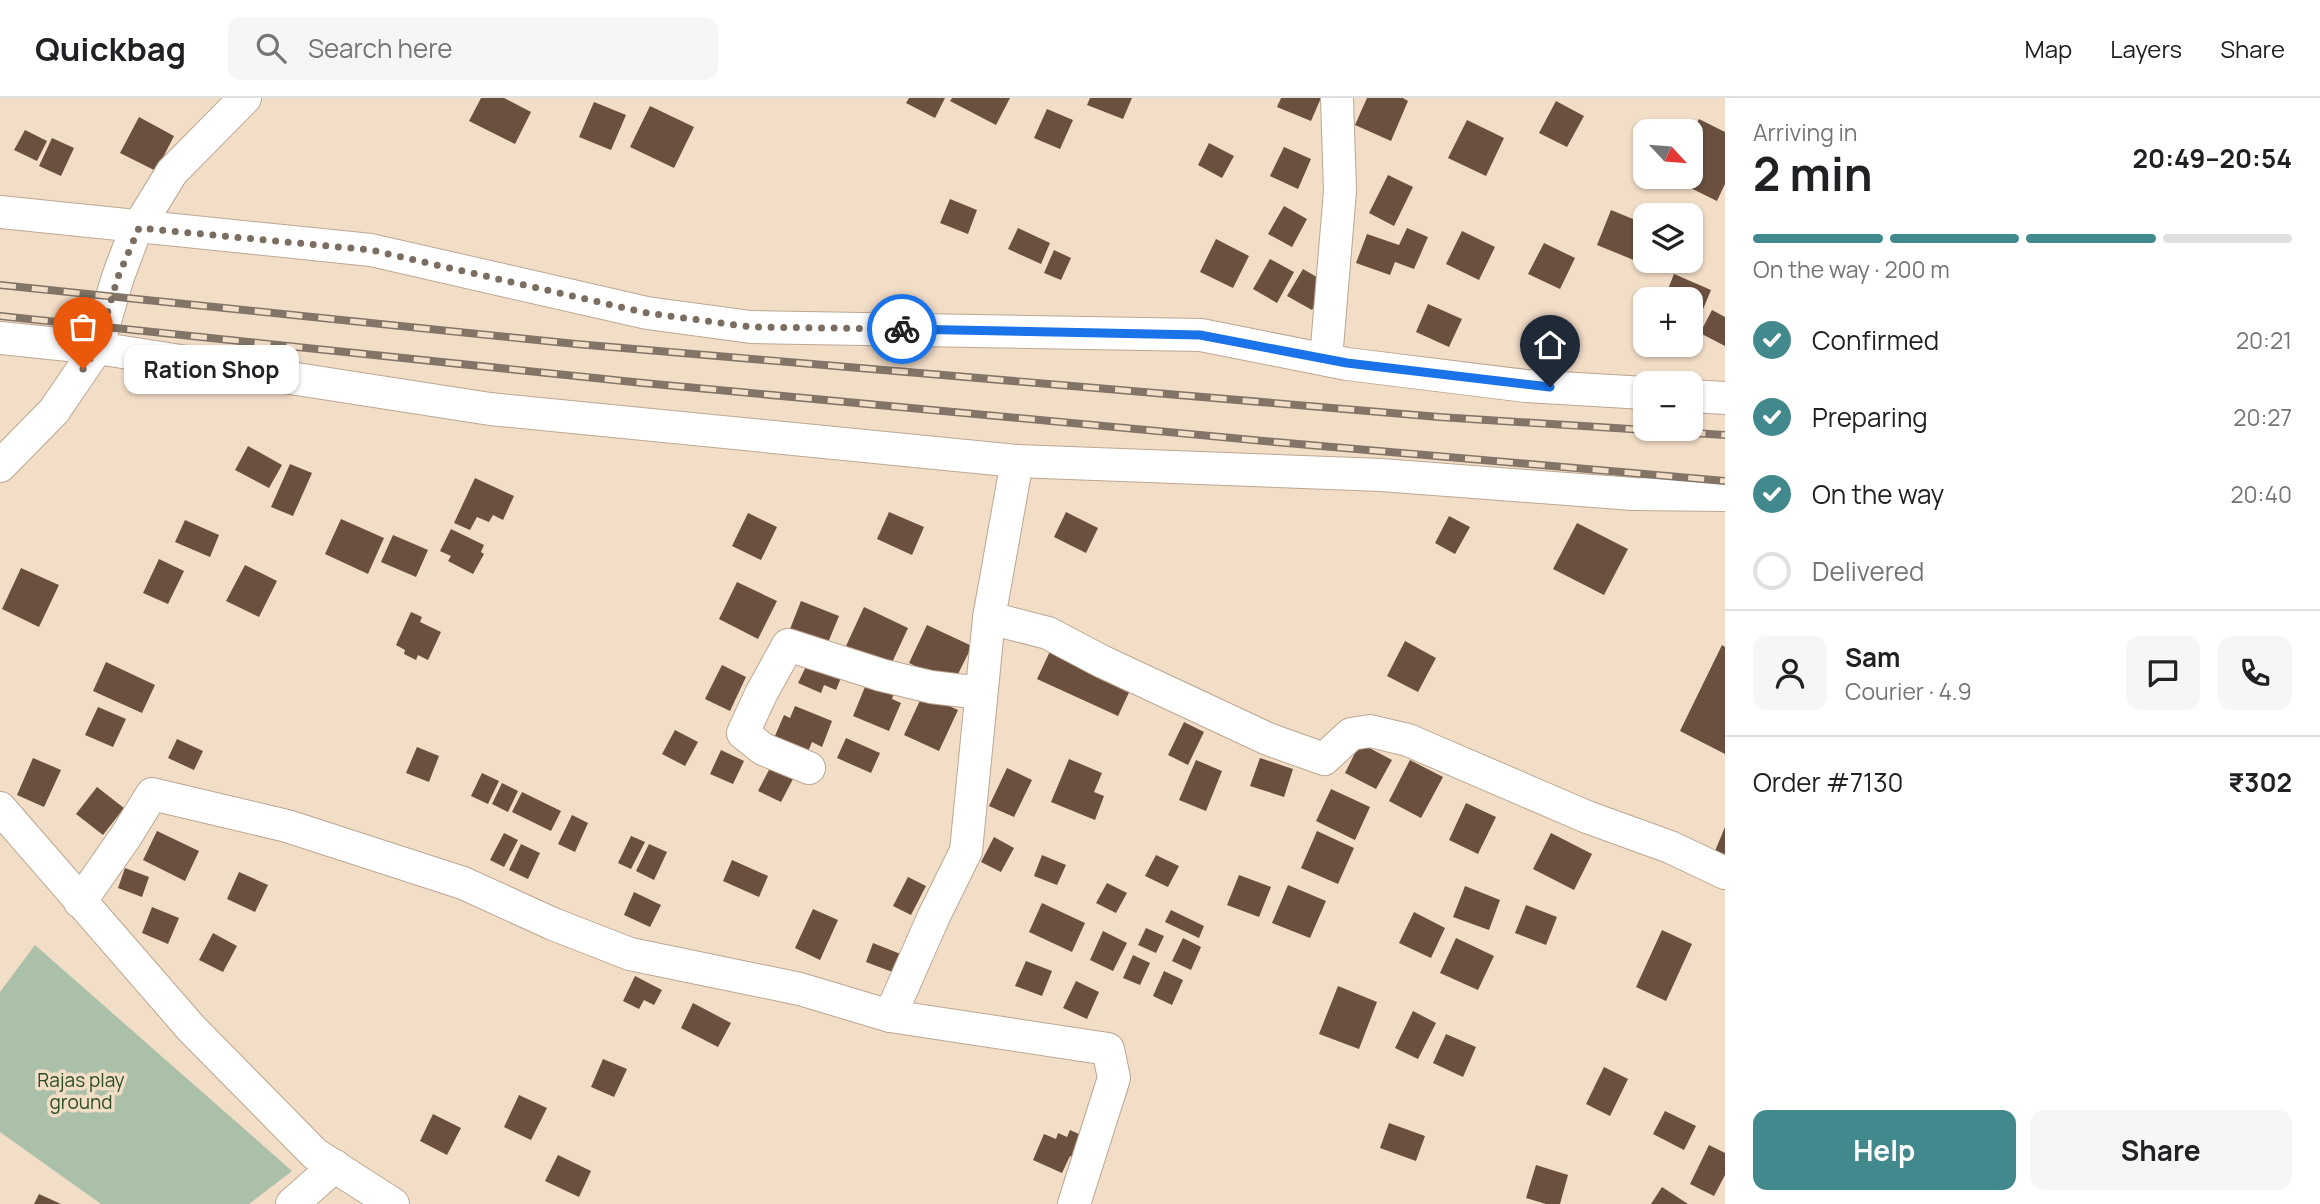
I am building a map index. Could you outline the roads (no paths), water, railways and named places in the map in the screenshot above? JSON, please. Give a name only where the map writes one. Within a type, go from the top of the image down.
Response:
[{"type":"street","points":[[0,467],[54,411],[97,348],[118,277],[139,228],[172,172],[245,98]]},
{"type":"street","points":[[1326,359],[1340,191],[1337,98]]},
{"type":"street","points":[[0,212],[371,250],[647,313],[751,327],[1200,335],[1326,359],[1526,386],[1633,392]]},
{"type":"street","points":[[0,338],[97,348],[490,408],[1017,461],[1381,475],[1633,494],[1725,495]]},
{"type":"street","points":[[1703,397],[1725,398]]},
{"type":"street","points":[[890,1016],[966,851],[989,618],[1017,461]]},
{"type":"street","points":[[989,618],[1048,633],[1152,686],[1268,739],[1324,759],[1351,734],[1370,732],[1408,740],[1587,817],[1670,847],[1725,873]]},
{"type":"street","points":[[809,768],[763,749],[743,733],[788,645],[881,675],[931,687],[981,693]]},
{"type":"street","points":[[80,902],[152,794],[287,827],[463,883],[553,924],[630,954],[800,989],[890,1016],[1108,1049],[1114,1078],[1074,1204]]},
{"type":"street","points":[[0,808],[191,1028],[316,1154],[393,1204]]},
{"type":"street","points":[[292,1204],[335,1166]]},
{"type":"railway","points":[[0,285],[576,344],[1439,417],[1725,435]]},
{"type":"railway","points":[[0,316],[643,383],[1725,481]]},
{"type":"place","name":"Ration Shop","points":[[83,369]]},
{"type":"park label","name":"Rajas play ground","points":[[81,1091]]}]
